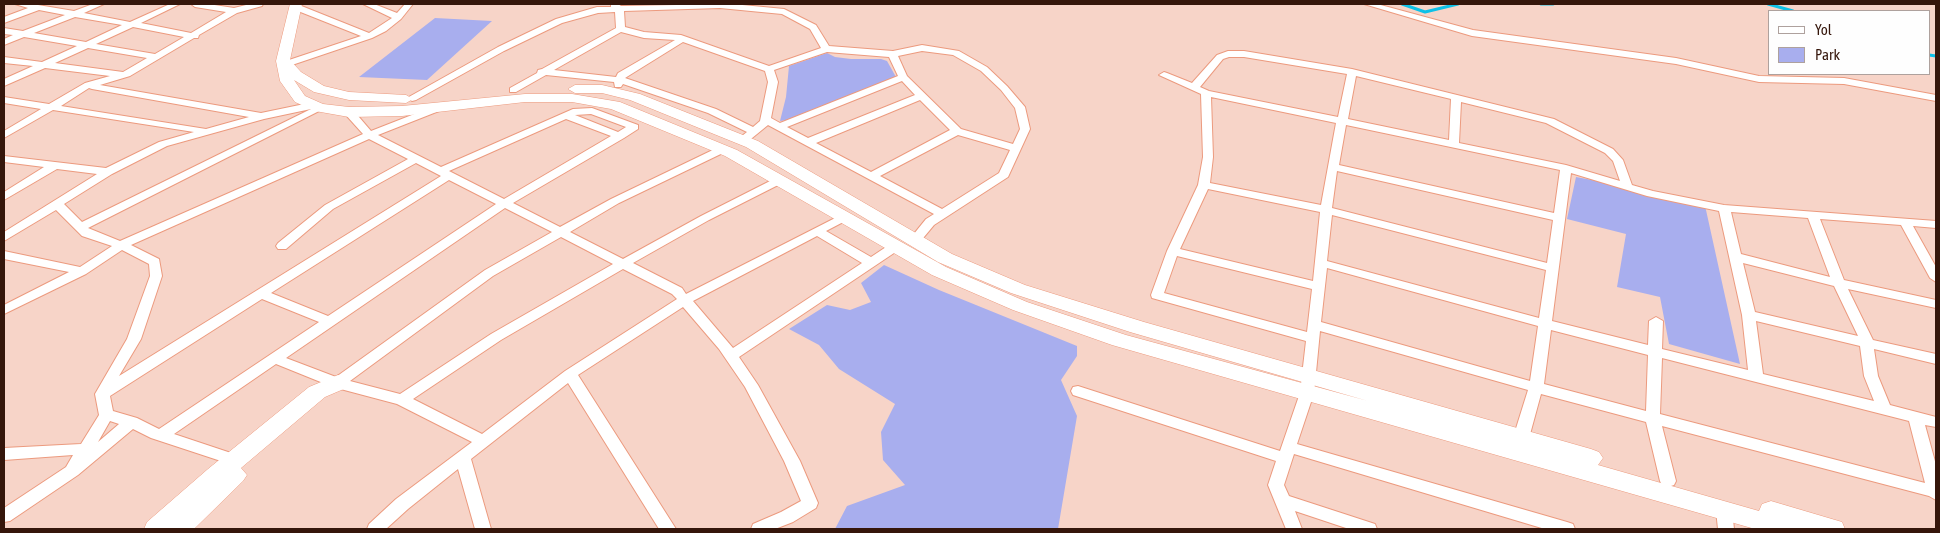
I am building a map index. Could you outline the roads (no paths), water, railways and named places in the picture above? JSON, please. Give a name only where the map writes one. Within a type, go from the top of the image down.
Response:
[{"type":"main road","points":[[296,6],[285,62],[286,81],[300,99],[317,107],[349,112],[440,107],[525,98],[572,98],[615,105],[723,149],[845,216],[939,271],[1020,306],[1120,340],[1521,438],[1832,529]]},
{"type":"main road","points":[[285,62],[296,75],[319,89],[349,96],[453,98],[513,90],[593,89],[617,86],[635,97],[748,136],[945,258],[1018,289],[1725,520],[1787,529]]},
{"type":"main road","points":[[156,529],[317,392],[338,383]]},
{"type":"main road","points":[[178,529],[264,448],[329,393],[338,383]]},
{"type":"street","points":[[19,4],[43,5],[74,14],[195,36]]},
{"type":"street","points":[[4,42],[100,4]]},
{"type":"street","points":[[4,83],[176,4]]},
{"type":"street","points":[[195,4],[233,8],[259,4]]},
{"type":"street","points":[[367,4],[398,17]]},
{"type":"street","points":[[285,62],[369,36],[383,29],[398,17],[409,4]]},
{"type":"street","points":[[1368,4],[1472,33],[1676,61],[1759,79],[1844,82],[1936,98]]},
{"type":"street","points":[[4,20],[43,5]]},
{"type":"street","points":[[412,98],[501,49],[559,21],[615,6],[720,5],[784,12],[813,27],[826,49]]},
{"type":"street","points":[[296,6],[369,36]]},
{"type":"street","points":[[615,6],[621,16],[620,29]]},
{"type":"street","points":[[4,135],[88,86],[127,74],[195,36],[233,8]]},
{"type":"street","points":[[513,90],[541,72],[620,29],[682,39],[769,69],[826,49],[893,54],[922,48],[947,50],[956,53],[984,69],[1004,88],[1020,107],[1025,129],[1014,148],[1004,175],[930,222],[915,240]]},
{"type":"street","points":[[4,31],[157,57]]},
{"type":"street","points":[[541,72],[617,86],[621,75],[682,39]]},
{"type":"street","points":[[893,54],[903,77],[957,131],[1014,148]]},
{"type":"street","points":[[1627,186],[1618,160],[1609,151],[1550,120],[1456,99],[1352,72],[1244,54],[1228,54],[1220,57],[1200,90],[1208,158],[1204,185],[1173,251],[1157,295],[1314,331],[1536,387],[1936,493],[1916,418]]},
{"type":"street","points":[[4,60],[41,66],[127,74]]},
{"type":"street","points":[[748,136],[766,120],[773,82],[769,69]]},
{"type":"street","points":[[1294,529],[1276,485],[1307,385],[1333,168],[1352,72]]},
{"type":"street","points":[[1164,75],[1200,90],[1342,123],[1566,168],[1659,195],[1724,208],[1936,224]]},
{"type":"street","points":[[779,127],[903,77]]},
{"type":"street","points":[[88,86],[262,116]]},
{"type":"street","points":[[806,143],[921,96]]},
{"type":"street","points":[[1454,144],[1456,99]]},
{"type":"street","points":[[4,100],[205,130]]},
{"type":"street","points":[[4,237],[108,172],[163,144],[205,130],[262,116],[317,107]]},
{"type":"street","points":[[81,228],[317,107]]},
{"type":"street","points":[[4,310],[82,271],[121,245],[369,135],[440,107]]},
{"type":"street","points":[[102,394],[261,294],[446,173],[573,112],[592,111],[634,126],[505,203],[161,435]]},
{"type":"street","points":[[349,112],[369,135],[562,231],[677,291],[731,356],[751,385],[787,452],[810,503],[787,517],[759,529]]},
{"type":"street","points":[[565,115],[620,136]]},
{"type":"street","points":[[766,120],[942,214]]},
{"type":"street","points":[[870,177],[957,131]]},
{"type":"street","points":[[338,383],[488,273],[615,201],[723,149]]},
{"type":"street","points":[[282,246],[329,207],[417,158]]},
{"type":"street","points":[[4,159],[108,172]]},
{"type":"street","points":[[4,197],[54,166]]},
{"type":"street","points":[[1333,168],[1559,218]]},
{"type":"street","points":[[1521,438],[1536,387],[1566,168]]},
{"type":"street","points":[[402,400],[496,337],[705,218],[780,180]]},
{"type":"street","points":[[1204,185],[1327,210],[1553,268]]},
{"type":"street","points":[[56,203],[86,232],[121,245],[155,262],[156,276],[134,339],[102,394],[106,415],[72,471]]},
{"type":"street","points":[[1724,208],[1749,315],[1756,376]]},
{"type":"street","points":[[1812,214],[1839,283],[1867,342],[1871,376],[1885,410]]},
{"type":"street","points":[[375,529],[402,504],[570,374],[684,300],[845,216]]},
{"type":"street","points":[[1905,222],[1936,278]]},
{"type":"street","points":[[817,231],[870,262]]},
{"type":"street","points":[[731,356],[896,246]]},
{"type":"street","points":[[1173,251],[1318,287]]},
{"type":"street","points":[[4,255],[82,271]]},
{"type":"street","points":[[1736,257],[1839,283],[1936,304]]},
{"type":"street","points":[[1321,263],[1545,324],[1656,350],[1936,422]]},
{"type":"street","points":[[261,294],[328,321]]},
{"type":"street","points":[[1749,315],[1936,359]]},
{"type":"street","points":[[1656,321],[1653,418],[1668,481]]},
{"type":"street","points":[[273,358],[338,383],[402,400],[484,441]]},
{"type":"street","points":[[570,374],[668,529]]},
{"type":"street","points":[[1078,391],[1287,453],[1567,529]]},
{"type":"street","points":[[106,415],[132,422],[161,435],[235,460]]},
{"type":"street","points":[[4,516],[72,471],[132,422]]},
{"type":"street","points":[[4,454],[85,449]]},
{"type":"street","points":[[463,457],[483,529]]},
{"type":"street","points":[[1283,501],[1369,529]]},
{"type":"waterway","points":[[1402,4],[1425,12],[1458,4]]},
{"type":"waterway","points":[[1541,4],[1553,4]]},
{"type":"waterway","points":[[1768,4],[1789,10]]},
{"type":"waterway","points":[[1930,55],[1936,56]]}]
